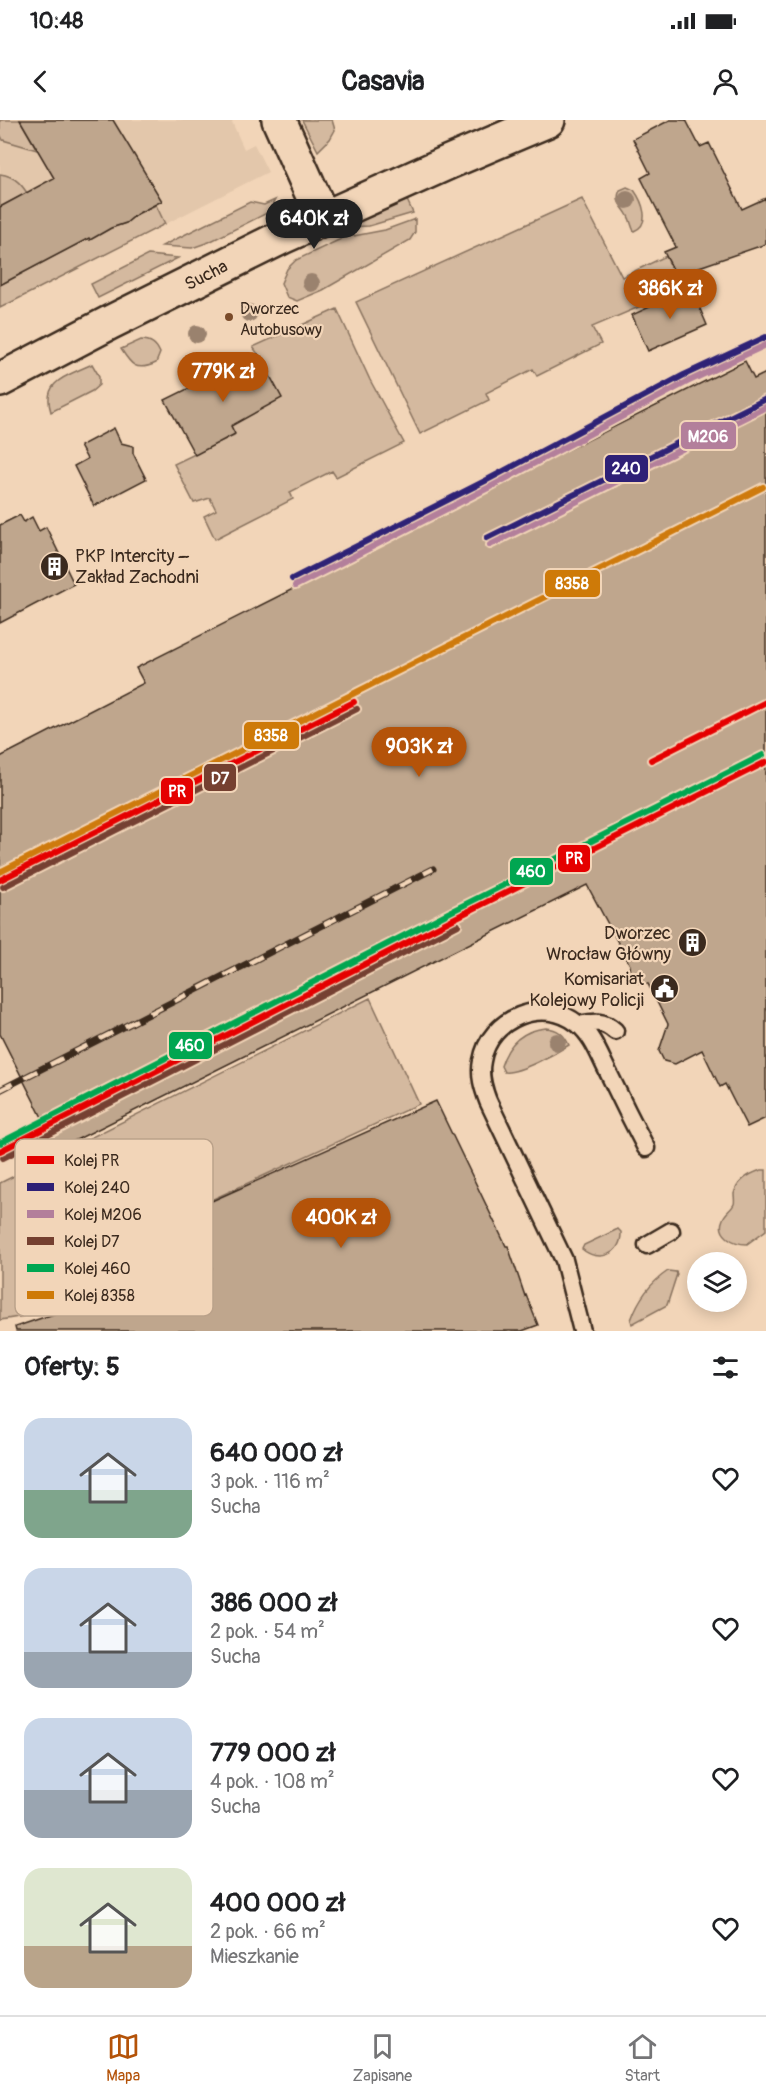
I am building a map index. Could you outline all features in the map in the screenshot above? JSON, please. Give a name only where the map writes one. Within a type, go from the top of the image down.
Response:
[{"type":"street","points":[[279,120],[323,218]]},
{"type":"street","name":"Sucha","points":[[0,380],[109,323],[323,218],[548,120]]},
{"type":"lane","points":[[582,1331],[576,1317],[564,1260],[488,1101],[481,1074],[484,1051],[489,1041],[505,1023],[521,1015],[534,1012],[554,1012],[579,1025],[590,1038],[645,1148]]},
{"type":"lane","points":[[579,1025],[600,1022],[607,1024],[615,1031]]},
{"type":"lane","points":[[647,1245],[671,1231]]},
{"type":"shaded area","points":[[0,120],[233,120],[244,149],[254,144],[268,172],[0,308]]},
{"type":"shaded area","points":[[0,120],[20,120],[37,150],[3,140],[0,134]]},
{"type":"shaded area","points":[[302,120],[332,120],[335,130],[318,151]]},
{"type":"shaded area","points":[[0,174],[18,182],[31,199],[27,201],[23,195],[0,207]]},
{"type":"shaded area","points":[[627,187],[634,190],[644,212],[643,223],[634,231],[618,198],[620,190]]},
{"type":"shaded area","points":[[582,199],[622,277],[666,256],[681,289],[592,327],[601,344],[537,376],[533,369],[486,393],[489,400],[420,434],[356,302]]},
{"type":"shaded area","points":[[275,200],[267,213],[209,242],[192,248],[162,246],[250,202],[264,205]]},
{"type":"shaded area","points":[[407,200],[413,213],[369,226],[347,227]]},
{"type":"shaded area","points":[[156,205],[165,224],[0,308],[0,285],[89,238],[90,240],[111,228],[126,223],[137,214]]},
{"type":"shaded area","points":[[415,219],[415,232],[410,240],[323,290],[297,301],[287,297],[281,283],[287,269],[296,260],[343,238],[385,230]]},
{"type":"shaded area","points":[[148,255],[178,258],[98,298],[91,284]]},
{"type":"shaded area","points":[[337,309],[370,380],[404,443],[336,477],[332,471],[290,492],[293,499],[215,539],[204,516],[216,510],[210,498],[194,503],[174,464],[234,435],[231,426],[258,354],[253,347]]},
{"type":"shaded area","points":[[141,340],[153,343],[157,347],[160,353],[156,363],[139,367],[131,363],[121,349]]},
{"type":"shaded area","points":[[92,364],[99,376],[99,385],[51,412],[49,401],[53,386],[66,376]]},
{"type":"shaded area","points":[[370,998],[419,1104],[213,1199],[213,1139],[88,1139]]},
{"type":"shaded area","points":[[546,1028],[560,1033],[569,1045],[519,1070],[504,1072],[501,1066],[512,1045],[530,1032]]},
{"type":"shaded area","points":[[766,1170],[766,1230],[747,1244],[737,1242],[724,1234],[721,1225],[723,1219],[734,1204],[734,1194],[738,1185],[748,1176]]},
{"type":"shaded area","points":[[15,1176],[15,1316],[25,1316],[0,1320],[0,1183]]},
{"type":"shaded area","points":[[424,1179],[254,1259],[213,1269],[213,1229]]},
{"type":"shaded area","points":[[618,1229],[621,1232],[618,1246],[608,1254],[595,1255],[582,1249],[584,1245]]},
{"type":"shaded area","points":[[668,1271],[677,1274],[667,1305],[632,1324],[631,1320],[641,1299],[650,1287]]},
{"type":"building","points":[[20,120],[113,120],[162,201],[137,214],[126,223],[111,228],[90,240],[89,238],[0,285],[0,207],[54,178]]},
{"type":"building","points":[[670,120],[686,120],[700,147],[709,143],[742,209],[766,198],[766,244],[676,275],[664,252],[676,247],[641,178],[650,173],[633,139]]},
{"type":"building","points":[[691,288],[707,325],[648,351],[632,315]]},
{"type":"building","points":[[258,354],[282,398],[231,426],[235,434],[195,455],[165,400]]},
{"type":"building","points":[[745,361],[754,379],[766,373],[766,1118],[747,1127],[725,1084],[720,1087],[702,1050],[675,1064],[664,1061],[659,1051],[668,1024],[648,984],[627,981],[630,965],[587,885],[78,1139],[53,1139],[0,1034],[0,757],[144,683],[136,668]]},
{"type":"building","points":[[114,428],[121,443],[133,446],[133,453],[146,479],[94,506],[74,466],[87,459],[80,446]]},
{"type":"building","points":[[20,515],[24,522],[32,517],[39,531],[46,527],[74,584],[0,623],[0,525]]},
{"type":"building","points":[[436,1101],[508,1246],[525,1296],[538,1325],[522,1331],[16,1331],[15,1327],[48,1316],[213,1316],[213,1200]]},
{"type":"railway","points":[[0,1090],[433,869]]},
{"type":"rail line","name":"240","points":[[292,579],[487,480],[684,375],[766,337]]},
{"type":"rail line","name":"M206","points":[[295,586],[490,487],[687,382],[766,345]]},
{"type":"rail line","name":"240","points":[[487,538],[766,399]]},
{"type":"rail line","name":"M206","points":[[490,545],[766,407]]},
{"type":"rail line","name":"8358","points":[[0,872],[763,487]]},
{"type":"rail line","name":"PR","points":[[0,880],[354,702]]},
{"type":"rail line","name":"PR","points":[[651,760],[766,702]]},
{"type":"rail line","name":"D7","points":[[3,887],[357,709]]},
{"type":"rail line","name":"460","points":[[0,1143],[452,911],[763,755]]},
{"type":"rail line","name":"PR","points":[[23,1139],[766,762]]},
{"type":"rail line","name":"D7","points":[[40,1139],[458,925]]},
{"type":"rail line","name":"PR","points":[[0,1151],[15,1143]]},
{"type":"rail line","name":"D7","points":[[3,1158],[15,1152]]},
{"type":"place","name":"Dworzec Autobusowy","points":[[229,317]]},
{"type":"place","name":"PKP Intercity – Zakład Zachodni","points":[[54,566]]},
{"type":"place","name":"Dworzec Wrocław Główny","points":[[692,943]]},
{"type":"place","name":"Komisariat Kolejowy Policji","points":[[665,989]]}]
